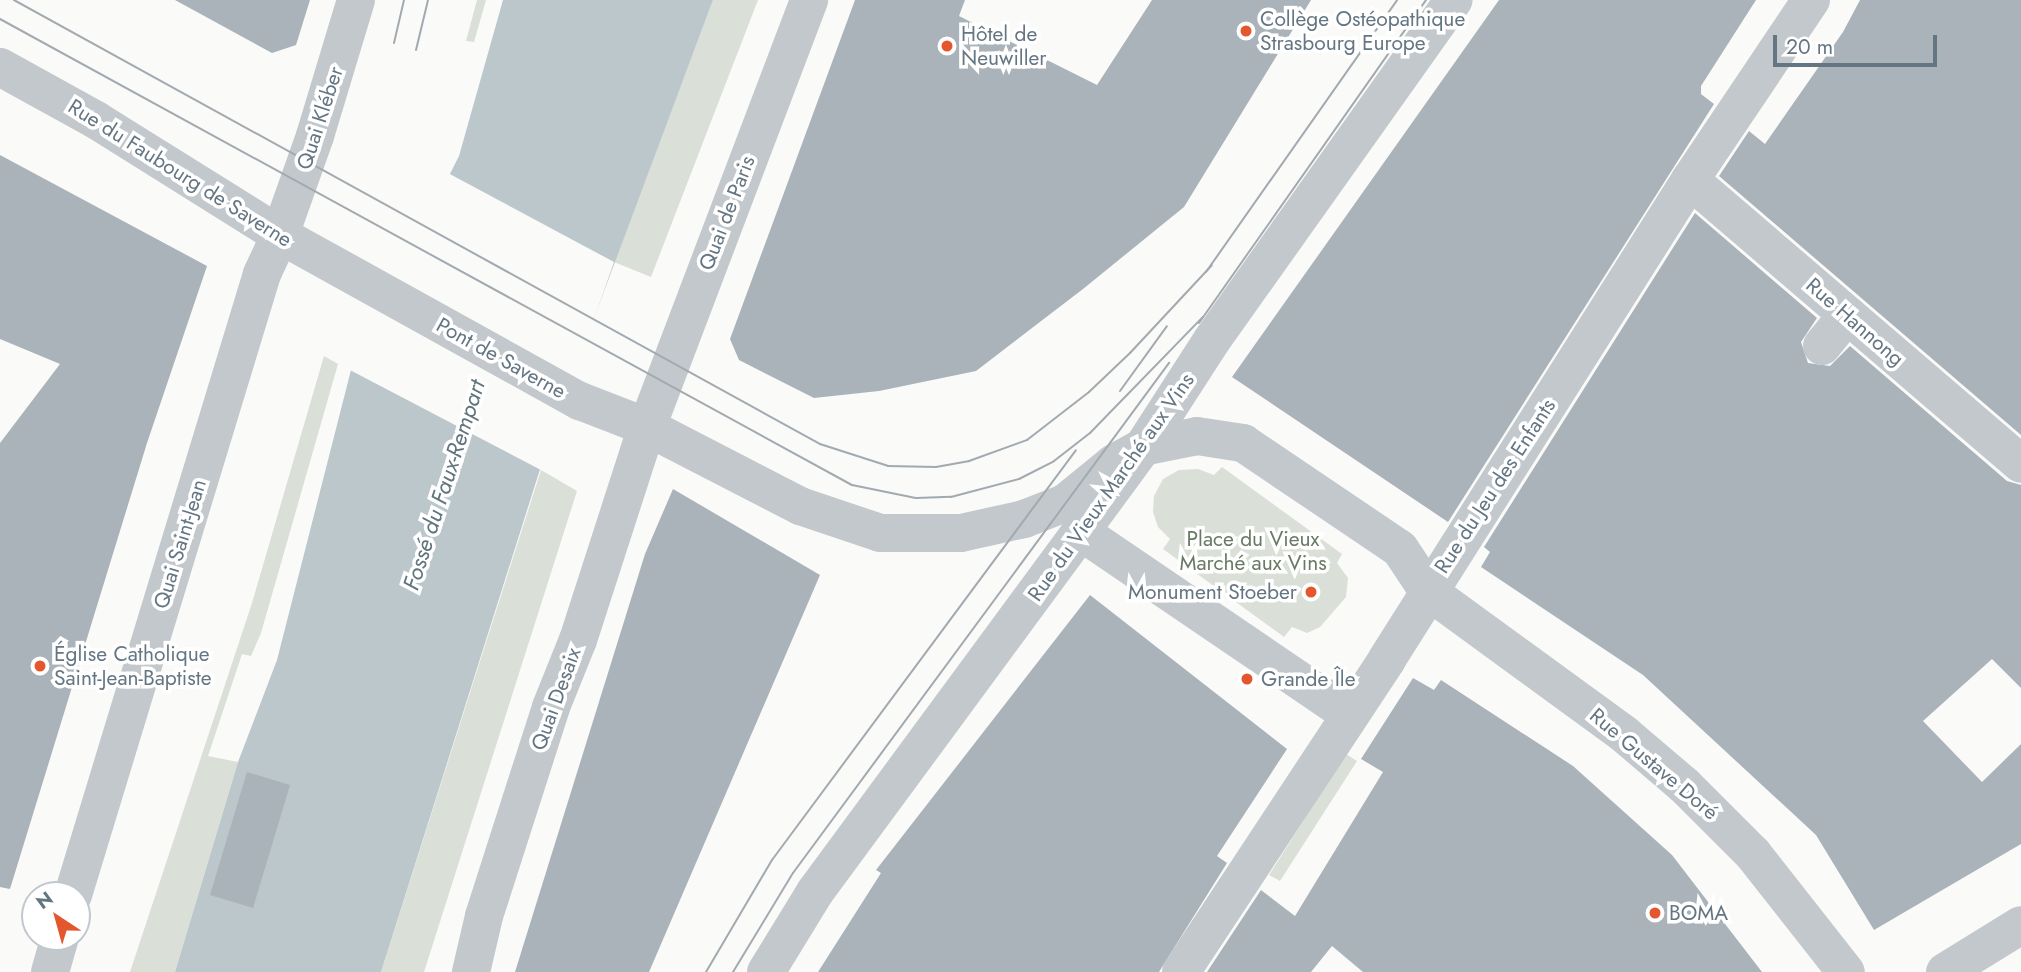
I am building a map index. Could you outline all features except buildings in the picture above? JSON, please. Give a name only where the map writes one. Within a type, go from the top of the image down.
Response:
[{"type":"street","name":"Quai Kléber","points":[[280,235],[356,0]]},
{"type":"street","name":"Quai de Paris","points":[[647,427],[808,0]]},
{"type":"street","name":"Rue du Vieux Marché aux Vins","points":[[766,972],[816,892],[1143,447],[1212,340],[1454,0]]},
{"type":"street","name":"Rue du Jeu des Enfants","points":[[1181,972],[1350,715],[1690,180],[1811,0]]},
{"type":"street","name":"Rue du Faubourg de Saverne","points":[[0,67],[96,120],[280,235],[360,280]]},
{"type":"street","name":"Rue Hannong","points":[[1690,180],[2021,464]]},
{"type":"street","name":"Quai Saint-Jean","points":[[77,881],[262,274],[280,235]]},
{"type":"street","name":"Pont de Saverne","points":[[360,280],[567,394],[647,427],[800,506],[880,533],[961,533],[1024,519],[1066,503],[1114,463],[1143,447]]},
{"type":"street","points":[[1822,346],[1847,315]]},
{"type":"street","name":"Quai Desaix","points":[[471,972],[484,916],[542,733],[647,427]]},
{"type":"street","points":[[1143,447],[1197,436],[1242,443],[1400,548],[1428,590]]},
{"type":"street","points":[[1081,532],[1350,715]]},
{"type":"street","name":"Rue Gustave Doré","points":[[1428,590],[1624,734],[1684,785],[1752,854],[1846,972]]},
{"type":"street","points":[[1945,972],[2021,925]]},
{"type":"street","points":[[50,972],[56,951]]},
{"type":"green space","points":[[477,0],[486,0],[474,42],[466,41]]},
{"type":"green space","points":[[713,0],[758,0],[651,277],[614,262]]},
{"type":"green space","points":[[324,356],[338,364],[261,633],[251,656],[242,654],[208,756],[238,762],[175,972],[130,972],[252,603]]},
{"type":"green space","name":"Place du Vieux Marché aux Vins","points":[[1222,467],[1342,554],[1337,563],[1348,578],[1346,597],[1320,627],[1307,633],[1292,627],[1284,637],[1163,549],[1170,539],[1158,527],[1153,512],[1154,496],[1163,479],[1179,470],[1198,469],[1214,475]]},
{"type":"green space","points":[[541,470],[577,491],[424,972],[381,972]]},
{"type":"green space","points":[[1346,754],[1357,761],[1280,881],[1269,875]]},
{"type":"water","name":"Fossé du Faux-Rempart","points":[[503,0],[713,0],[554,425],[381,972],[175,972],[238,762],[277,660],[351,370],[459,156]]},
{"type":"pier","points":[[446,172],[614,262],[541,470],[348,369]]},
{"type":"tram line","points":[[14,0],[820,444],[888,466],[936,467],[969,461],[1027,440],[1089,392],[1130,353],[1212,265]]},
{"type":"tram line","points":[[394,43],[404,0]]},
{"type":"tram line","points":[[416,50],[428,0]]},
{"type":"tram line","points":[[1206,272],[1397,0]]},
{"type":"tram line","points":[[1199,323],[1426,0]]},
{"type":"tram line","points":[[0,19],[852,485],[916,498],[951,497],[1019,479],[1054,461],[1090,433],[1203,317]]},
{"type":"tram line","points":[[1120,391],[1167,326]]},
{"type":"tram line","points":[[733,972],[793,873],[1169,363]]},
{"type":"tram line","points":[[706,972],[772,860],[1076,450]]},
{"type":"place","name":"Collège Ostéopathique Strasbourg Europe","points":[[1246,31]]},
{"type":"place","name":"Hôtel de Neuwiller","points":[[947,46]]},
{"type":"place","name":"Monument Stoeber","points":[[1311,592]]},
{"type":"place","name":"Église Catholique Saint-Jean-Baptiste","points":[[40,666]]},
{"type":"place","name":"Grande Île","points":[[1247,679]]},
{"type":"place","name":"BOMA","points":[[1655,913]]}]
